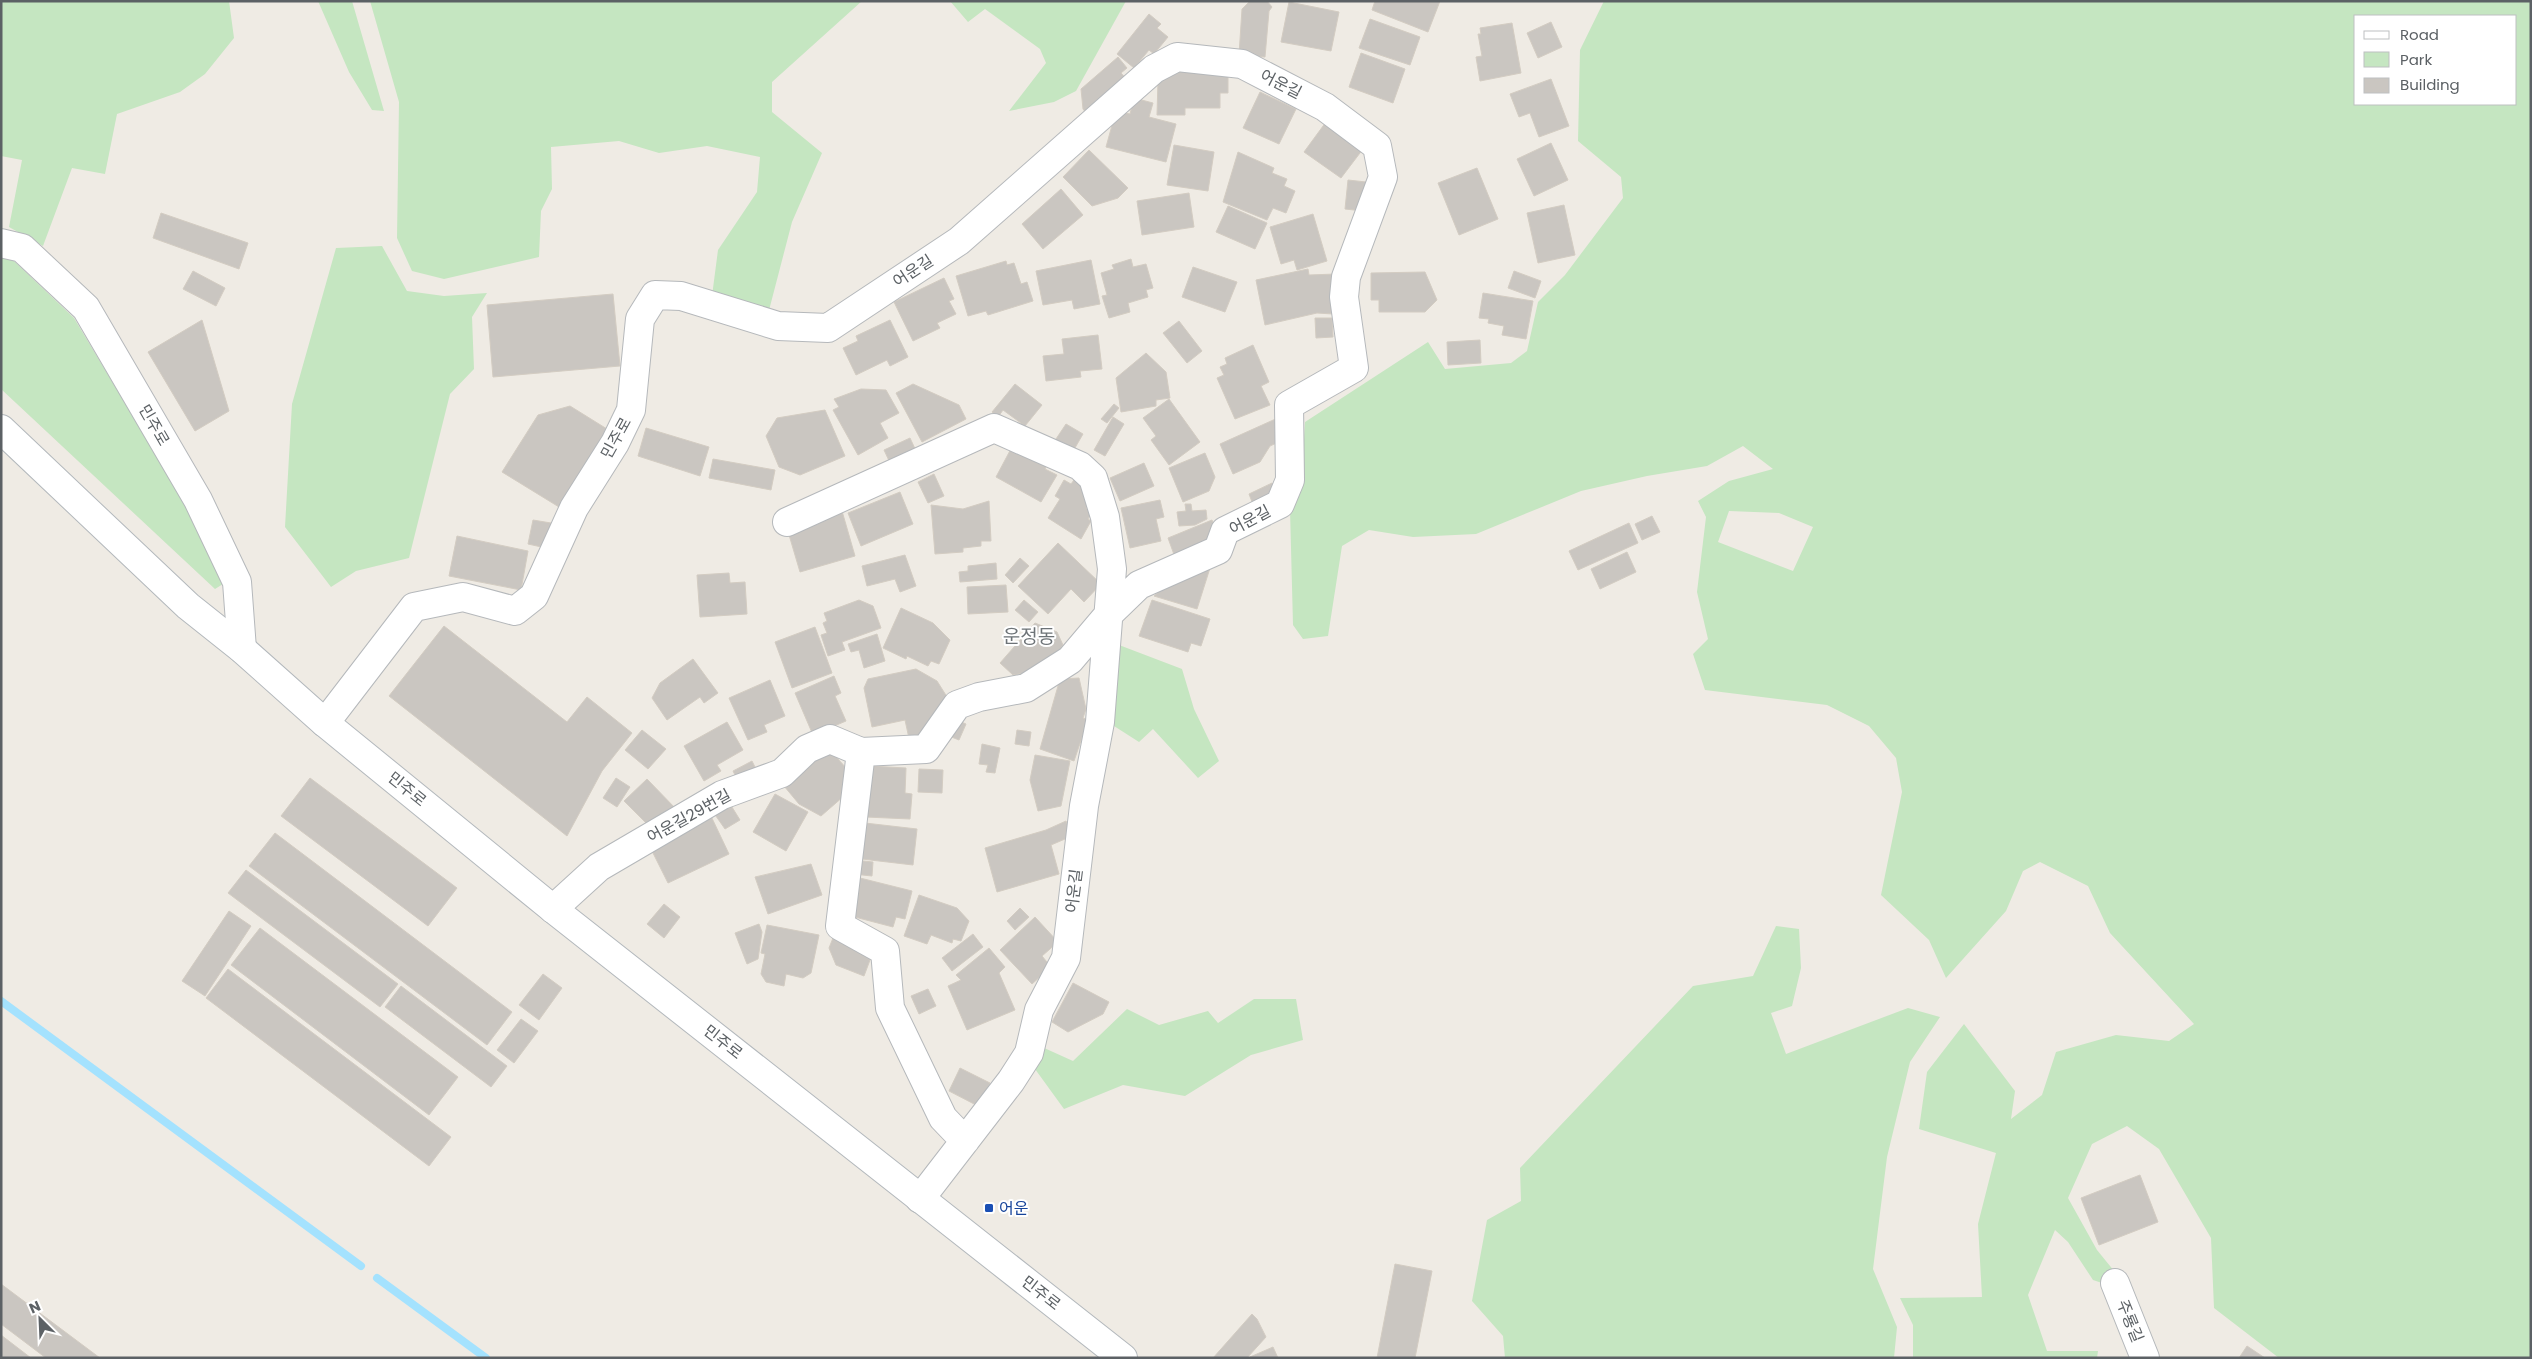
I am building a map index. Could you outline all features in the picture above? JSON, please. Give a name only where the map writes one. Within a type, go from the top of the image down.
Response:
[{"type":"street","name":"어운길","points":[[655,295],[681,296],[778,326],[828,328],[959,241],[1154,69],[1177,57],[1242,64],[1324,107],[1378,146],[1384,176],[1346,277],[1344,297],[1354,368],[1289,405],[1290,480],[1280,504],[1225,531],[1218,550],[1139,585],[1109,614]]},
{"type":"street","name":"민주로","points":[[1,243],[22,248],[86,308],[198,500],[237,582],[242,649]]},
{"type":"street","name":"민주로","points":[[325,722],[414,607],[463,597],[515,611],[534,596],[574,508],[632,410],[640,319],[655,295]]},
{"type":"street","name":"어운길","points":[[787,522],[994,428],[1080,466],[1093,478],[1105,517],[1112,569],[1100,722],[1084,806],[1066,958],[1039,1010],[1029,1053],[1011,1081],[920,1199]]},
{"type":"street","name":"민주로","points":[[1,430],[188,606],[242,649],[325,722],[553,909],[1123,1358]]},
{"type":"street","name":"어운길29번길","points":[[553,909],[599,866],[722,795],[782,773],[807,749],[830,739],[861,752],[926,749],[957,705],[979,697],[1026,688],[1070,660],[1109,614]]},
{"type":"street","points":[[861,752],[840,926],[886,951],[890,1008],[943,1118],[965,1141]]},
{"type":"street","name":"주룡길","points":[[2115,1283],[2145,1358]]},
{"type":"green space","points":[[1,1],[229,1],[234,38],[205,74],[180,92],[117,114],[105,174],[72,168],[43,246],[9,227],[22,160],[1,156]]},
{"type":"green space","points":[[318,1],[352,1],[384,111],[372,110],[349,72]]},
{"type":"green space","points":[[370,1],[862,1],[772,82],[772,112],[822,153],[792,222],[767,318],[712,296],[718,250],[757,192],[760,157],[707,146],[659,153],[619,141],[551,147],[552,189],[541,211],[539,257],[444,279],[412,271],[397,238],[399,102]]},
{"type":"green space","points":[[950,1],[1126,1],[1076,91],[1054,102],[1009,111],[1046,63],[1040,49],[985,9],[968,22]]},
{"type":"green space","points":[[1604,1],[2531,1],[2531,1358],[2279,1358],[2214,1308],[2211,1238],[2159,1149],[2127,1126],[2092,1144],[2068,1198],[2097,1250],[2119,1277],[2105,1284],[2093,1280],[2068,1242],[2055,1230],[2028,1295],[2047,1351],[2098,1351],[2097,1358],[1913,1358],[1913,1325],[1900,1298],[1982,1297],[1978,1224],[1996,1153],[1919,1129],[1927,1072],[1964,1024],[2015,1091],[2011,1119],[2042,1095],[2056,1052],[2116,1035],[2169,1041],[2194,1024],[2110,933],[2088,886],[2040,862],[2023,871],[2006,911],[1946,978],[1929,940],[1881,895],[1902,792],[1896,758],[1869,726],[1827,705],[1705,690],[1693,654],[1708,639],[1697,592],[1706,517],[1698,501],[1729,481],[1773,469],[1743,446],[1707,466],[1647,476],[1581,491],[1476,534],[1413,537],[1369,530],[1342,546],[1328,636],[1303,639],[1293,625],[1290,509],[1302,473],[1305,422],[1428,342],[1445,369],[1511,363],[1527,351],[1538,302],[1565,275],[1623,198],[1621,177],[1578,141],[1580,50]],"holes":[[[1729,511],[1779,513],[1813,527],[1793,571],[1718,542]]]},
{"type":"green space","points":[[382,246],[407,291],[444,296],[487,293],[472,317],[474,369],[450,394],[409,558],[356,571],[331,587],[285,527],[292,404],[336,248]]},
{"type":"green space","points":[[1,257],[14,261],[74,318],[186,505],[223,584],[215,589],[1,389]]},
{"type":"green space","points":[[1119,645],[1182,669],[1194,709],[1219,761],[1198,778],[1153,729],[1139,742],[1114,726]]},
{"type":"green space","points":[[1776,926],[1799,929],[1801,968],[1792,1006],[1771,1013],[1786,1054],[1908,1008],[1940,1017],[1910,1062],[1887,1157],[1873,1269],[1897,1327],[1894,1358],[1505,1358],[1503,1336],[1472,1301],[1487,1220],[1521,1201],[1520,1168],[1693,986],[1753,976]]},
{"type":"green space","points":[[1254,999],[1296,999],[1303,1040],[1251,1055],[1185,1096],[1123,1085],[1064,1109],[1035,1069],[1042,1047],[1073,1061],[1127,1009],[1159,1025],[1208,1011],[1218,1023]]},
{"type":"building","points":[[1250,1],[1267,1],[1272,7],[1269,11],[1265,57],[1239,55],[1242,9]]},
{"type":"building","points":[[1375,1],[1440,1],[1428,32],[1372,10]]},
{"type":"building","points":[[1289,2],[1339,12],[1331,51],[1281,42]]},
{"type":"building","points":[[1149,14],[1161,24],[1157,28],[1168,37],[1154,54],[1149,50],[1134,68],[1117,54]]},
{"type":"building","points":[[1370,19],[1420,37],[1410,65],[1359,48]]},
{"type":"building","points":[[1551,22],[1562,47],[1538,58],[1527,33]]},
{"type":"building","points":[[1512,23],[1521,73],[1480,81],[1476,57],[1482,56],[1478,34],[1481,34],[1480,28]]},
{"type":"building","points":[[1361,53],[1405,69],[1393,103],[1349,87]]},
{"type":"building","points":[[1118,57],[1127,68],[1121,73],[1130,83],[1090,118],[1083,109],[1081,89]]},
{"type":"building","points":[[1175,70],[1228,70],[1228,93],[1220,93],[1220,108],[1185,108],[1185,115],[1157,115],[1158,80]]},
{"type":"building","points":[[1551,79],[1569,126],[1539,137],[1530,113],[1519,117],[1510,94]]},
{"type":"building","points":[[1260,92],[1296,109],[1279,144],[1243,128]]},
{"type":"building","points":[[1134,98],[1153,103],[1149,117],[1176,124],[1166,162],[1106,147],[1116,111],[1130,114]]},
{"type":"building","points":[[1326,122],[1363,149],[1341,178],[1304,152]]},
{"type":"building","points":[[1551,143],[1568,180],[1534,196],[1517,159]]},
{"type":"building","points":[[1174,145],[1214,152],[1208,191],[1167,185]]},
{"type":"building","points":[[1089,150],[1128,188],[1118,198],[1092,206],[1063,177]]},
{"type":"building","points":[[1238,152],[1274,168],[1272,173],[1287,179],[1284,186],[1295,191],[1286,213],[1273,208],[1267,220],[1223,202]]},
{"type":"building","points":[[1477,168],[1498,219],[1459,235],[1438,183]]},
{"type":"building","points":[[1348,180],[1366,182],[1363,211],[1345,209]]},
{"type":"building","points":[[1061,189],[1083,215],[1043,249],[1022,224]]},
{"type":"building","points":[[1189,193],[1194,227],[1142,235],[1137,201]]},
{"type":"building","points":[[1564,205],[1575,255],[1538,263],[1527,213]]},
{"type":"building","points":[[1228,206],[1267,223],[1255,249],[1216,232]]},
{"type":"building","points":[[161,213],[248,243],[239,269],[153,238]]},
{"type":"building","points":[[1313,214],[1327,261],[1297,270],[1294,260],[1281,264],[1270,227]]},
{"type":"building","points":[[1131,259],[1133,267],[1146,264],[1153,288],[1146,290],[1148,297],[1128,303],[1130,312],[1109,318],[1102,296],[1107,295],[1101,273],[1114,269],[1112,265]]},
{"type":"building","points":[[1091,260],[1100,304],[1074,309],[1072,300],[1043,305],[1036,271]]},
{"type":"building","points":[[1006,261],[1007,265],[1014,263],[1021,284],[1027,282],[1033,301],[988,315],[986,311],[968,316],[956,276]]},
{"type":"building","points":[[1193,267],[1237,282],[1225,312],[1182,297]]},
{"type":"building","points":[[1308,269],[1309,275],[1336,274],[1333,314],[1317,313],[1265,325],[1256,280]]},
{"type":"building","points":[[193,271],[225,288],[216,306],[183,289]]},
{"type":"building","points":[[1514,271],[1541,281],[1535,298],[1508,288]]},
{"type":"building","points":[[1425,272],[1437,300],[1425,312],[1379,312],[1379,300],[1371,300],[1371,273]]},
{"type":"building","points":[[944,278],[954,299],[949,301],[956,314],[937,323],[940,328],[913,341],[894,302]]},
{"type":"building","points":[[1483,293],[1533,301],[1526,339],[1502,335],[1504,326],[1488,323],[1489,319],[1479,318]]},
{"type":"building","points":[[613,294],[620,366],[493,377],[487,305]]},
{"type":"building","points":[[1315,318],[1332,318],[1333,337],[1316,338]]},
{"type":"building","points":[[202,320],[229,411],[195,431],[148,352]]},
{"type":"building","points":[[890,320],[908,357],[890,366],[887,360],[856,375],[843,348],[858,341],[856,336]]},
{"type":"building","points":[[1179,321],[1202,351],[1187,363],[1163,333]]},
{"type":"building","points":[[1098,335],[1102,369],[1080,371],[1081,377],[1046,381],[1043,356],[1064,354],[1062,339]]},
{"type":"building","points":[[1480,340],[1481,363],[1448,365],[1447,342]]},
{"type":"building","points":[[1253,345],[1269,382],[1261,386],[1270,405],[1235,419],[1217,378],[1224,375],[1220,367],[1227,364],[1225,358]]},
{"type":"building","points":[[1146,353],[1166,372],[1170,398],[1156,400],[1156,406],[1121,412],[1116,378]]},
{"type":"building","points":[[913,384],[959,405],[966,419],[922,442],[896,393]]},
{"type":"building","points":[[1015,384],[1042,405],[1025,426],[1003,410],[998,417],[992,412]]},
{"type":"building","points":[[861,389],[886,390],[899,413],[880,423],[888,438],[858,455],[833,410],[839,407],[834,399]]},
{"type":"building","points":[[1169,399],[1200,442],[1169,465],[1151,440],[1156,436],[1143,418]]},
{"type":"building","points":[[1114,404],[1119,408],[1107,423],[1101,419]]},
{"type":"building","points":[[570,406],[607,429],[559,507],[502,472],[538,415]]},
{"type":"building","points":[[825,410],[845,456],[800,475],[779,467],[766,436],[777,418]]},
{"type":"building","points":[[1113,417],[1124,424],[1105,456],[1094,450]]},
{"type":"building","points":[[1280,417],[1281,441],[1270,446],[1260,462],[1233,474],[1220,444]]},
{"type":"building","points":[[1066,424],[1083,434],[1072,453],[1054,442]]},
{"type":"building","points":[[646,428],[709,447],[700,476],[638,456]]},
{"type":"building","points":[[910,438],[917,453],[891,465],[884,450]]},
{"type":"building","points":[[1013,445],[1048,464],[1045,469],[1057,475],[1041,502],[996,477]]},
{"type":"building","points":[[1205,453],[1215,477],[1209,491],[1183,502],[1169,468]]},
{"type":"building","points":[[713,459],[775,470],[771,490],[709,478]]},
{"type":"building","points":[[1144,463],[1154,486],[1120,501],[1110,478]]},
{"type":"building","points":[[934,474],[944,496],[928,503],[918,482]]},
{"type":"building","points":[[1064,480],[1071,484],[1074,480],[1090,490],[1091,501],[1086,508],[1092,512],[1088,519],[1091,521],[1081,539],[1048,518],[1060,499],[1055,496]]},
{"type":"building","points":[[1272,483],[1278,496],[1254,507],[1249,494]]},
{"type":"building","points":[[900,492],[913,524],[861,546],[848,513]]},
{"type":"building","points":[[1160,500],[1164,517],[1156,519],[1161,541],[1130,548],[1121,508]]},
{"type":"building","points":[[989,501],[991,541],[981,541],[981,546],[963,548],[963,552],[935,554],[931,505],[963,509]]},
{"type":"building","points":[[1185,504],[1191,504],[1192,511],[1206,510],[1207,519],[1195,525],[1179,526],[1177,512],[1186,511]]},
{"type":"building","points":[[842,511],[855,556],[800,572],[787,528]]},
{"type":"building","points":[[1652,516],[1660,532],[1642,540],[1635,524]]},
{"type":"building","points":[[533,520],[551,523],[546,548],[528,544]]},
{"type":"building","points":[[1212,520],[1216,531],[1213,544],[1176,560],[1168,538]]},
{"type":"building","points":[[1629,523],[1638,543],[1578,570],[1569,551]]},
{"type":"building","points":[[457,536],[528,551],[521,590],[449,576]]},
{"type":"building","points":[[1058,543],[1101,584],[1084,602],[1071,589],[1048,614],[1018,586]]},
{"type":"building","points":[[1627,552],[1636,572],[1600,589],[1591,569]]},
{"type":"building","points":[[905,555],[916,586],[900,592],[895,579],[867,586],[862,566]]},
{"type":"building","points":[[1020,558],[1029,566],[1013,583],[1005,575]]},
{"type":"building","points":[[996,563],[997,579],[960,582],[959,572],[968,571],[968,566]]},
{"type":"building","points":[[1210,568],[1197,609],[1154,596],[1181,573]]},
{"type":"building","points":[[729,573],[730,583],[745,582],[747,614],[700,617],[697,575]]},
{"type":"building","points":[[1006,585],[1008,612],[968,614],[967,587]]},
{"type":"building","points":[[859,600],[873,606],[881,628],[842,642],[845,650],[828,656],[821,635],[827,633],[823,623],[827,621],[824,613]]},
{"type":"building","points":[[1024,600],[1038,612],[1029,622],[1015,610]]},
{"type":"building","points":[[1152,600],[1210,619],[1201,646],[1191,643],[1188,652],[1139,636]]},
{"type":"building","points":[[901,608],[933,623],[950,640],[939,664],[931,661],[928,666],[907,656],[906,659],[883,648]]},
{"type":"building","points":[[1035,623],[1057,632],[1063,645],[1046,669],[1013,675],[1000,663]]},
{"type":"building","points":[[444,626],[567,722],[587,697],[632,733],[602,771],[567,836],[389,696]]},
{"type":"building","points":[[815,627],[832,673],[792,688],[775,642]]},
{"type":"building","points":[[877,634],[885,661],[864,668],[859,650],[851,652],[848,644]]},
{"type":"building","points":[[693,659],[718,693],[704,703],[700,697],[667,720],[652,698],[660,683]]},
{"type":"building","points":[[916,669],[937,681],[949,700],[925,740],[910,743],[905,720],[872,727],[864,688],[868,679]]},
{"type":"building","points":[[834,676],[841,693],[835,696],[846,721],[813,735],[795,693]]},
{"type":"building","points":[[1079,678],[1086,709],[1083,718],[1088,720],[1074,761],[1040,749],[1060,679]]},
{"type":"building","points":[[770,680],[785,716],[764,725],[767,732],[748,740],[729,698]]},
{"type":"building","points":[[952,718],[966,724],[959,740],[944,734]]},
{"type":"building","points":[[727,722],[743,750],[717,765],[721,771],[704,781],[684,746]]},
{"type":"building","points":[[642,730],[666,749],[648,769],[625,750]]},
{"type":"building","points":[[1017,730],[1031,732],[1029,746],[1015,744]]},
{"type":"building","points":[[982,744],[1000,748],[995,773],[986,772],[988,765],[979,764]]},
{"type":"building","points":[[828,748],[848,770],[844,796],[821,816],[799,804],[784,786]]},
{"type":"building","points":[[1035,755],[1070,761],[1061,806],[1038,811],[1030,780]]},
{"type":"building","points":[[752,761],[756,769],[737,779],[733,771]]},
{"type":"building","points":[[870,766],[906,768],[905,793],[912,794],[910,819],[866,817]]},
{"type":"building","points":[[919,769],[943,770],[942,793],[918,792]]},
{"type":"building","points":[[310,778],[457,888],[428,926],[281,816]]},
{"type":"building","points":[[616,778],[630,787],[617,807],[603,798]]},
{"type":"building","points":[[647,779],[676,809],[648,825],[624,801]]},
{"type":"building","points":[[775,794],[808,812],[786,851],[753,832]]},
{"type":"building","points":[[727,799],[740,820],[725,829],[711,809]]},
{"type":"building","points":[[710,814],[729,854],[668,883],[648,843]]},
{"type":"building","points":[[1066,821],[1072,836],[1051,845],[1059,874],[997,892],[985,848],[1046,830]]},
{"type":"building","points":[[865,823],[917,829],[913,865],[862,859]]},
{"type":"building","points":[[275,833],[512,1012],[487,1045],[249,866]]},
{"type":"building","points":[[854,860],[873,862],[872,876],[853,874]]},
{"type":"building","points":[[811,864],[822,895],[768,914],[755,877]]},
{"type":"building","points":[[246,870],[398,984],[380,1007],[228,893]]},
{"type":"building","points":[[860,878],[912,891],[905,919],[896,917],[893,927],[851,916]]},
{"type":"building","points":[[919,895],[957,908],[969,921],[961,941],[953,939],[952,943],[931,935],[927,944],[904,936]]},
{"type":"building","points":[[664,904],[680,917],[664,938],[647,924]]},
{"type":"building","points":[[1020,908],[1029,917],[1015,930],[1007,921]]},
{"type":"building","points":[[229,911],[251,926],[205,996],[182,981]]},
{"type":"building","points":[[1035,917],[1058,942],[1042,956],[1051,967],[1032,984],[1000,950]]},
{"type":"building","points":[[759,924],[762,932],[758,959],[747,964],[735,933]]},
{"type":"building","points":[[767,925],[819,935],[811,973],[803,978],[786,974],[784,986],[766,982],[761,974],[765,954],[761,953]]},
{"type":"building","points":[[260,928],[458,1077],[429,1115],[231,965]]},
{"type":"building","points":[[973,934],[983,947],[952,971],[942,958]]},
{"type":"building","points":[[833,938],[873,952],[864,976],[836,965],[829,948]]},
{"type":"building","points":[[989,948],[1005,967],[999,973],[1015,1010],[967,1030],[948,986],[961,980],[956,975]]},
{"type":"building","points":[[228,969],[451,1137],[429,1166],[206,998]]},
{"type":"building","points":[[543,974],[562,988],[539,1020],[519,1005]]},
{"type":"building","points":[[1073,983],[1109,1002],[1103,1014],[1068,1032],[1052,1022]]},
{"type":"building","points":[[401,986],[507,1066],[491,1087],[385,1007]]},
{"type":"building","points":[[928,989],[936,1006],[919,1014],[911,996]]},
{"type":"building","points":[[521,1019],[538,1031],[514,1063],[497,1050]]},
{"type":"building","points":[[960,1068],[990,1083],[978,1106],[949,1091]]},
{"type":"building","points":[[2140,1175],[2158,1222],[2099,1245],[2081,1198]]},
{"type":"building","points":[[1395,1264],[1432,1271],[1415,1358],[1377,1358]]},
{"type":"building","points":[[1,1284],[100,1358],[46,1358],[1,1324]]},
{"type":"building","points":[[1252,1314],[1257,1319],[1266,1337],[1247,1358],[1213,1358]]},
{"type":"building","points":[[1,1335],[31,1358],[1,1358]]},
{"type":"building","points":[[2247,1346],[2265,1358],[2239,1358]]},
{"type":"building","points":[[1273,1347],[1278,1358],[1250,1358],[1250,1357]]},
{"type":"waterway","points":[[1,1001],[361,1266]]},
{"type":"waterway","points":[[377,1278],[486,1358]]},
{"type":"place","name":"어운","points":[[989,1208]]},
{"type":"district","name":"운정동","points":[[1029,636]]}]
